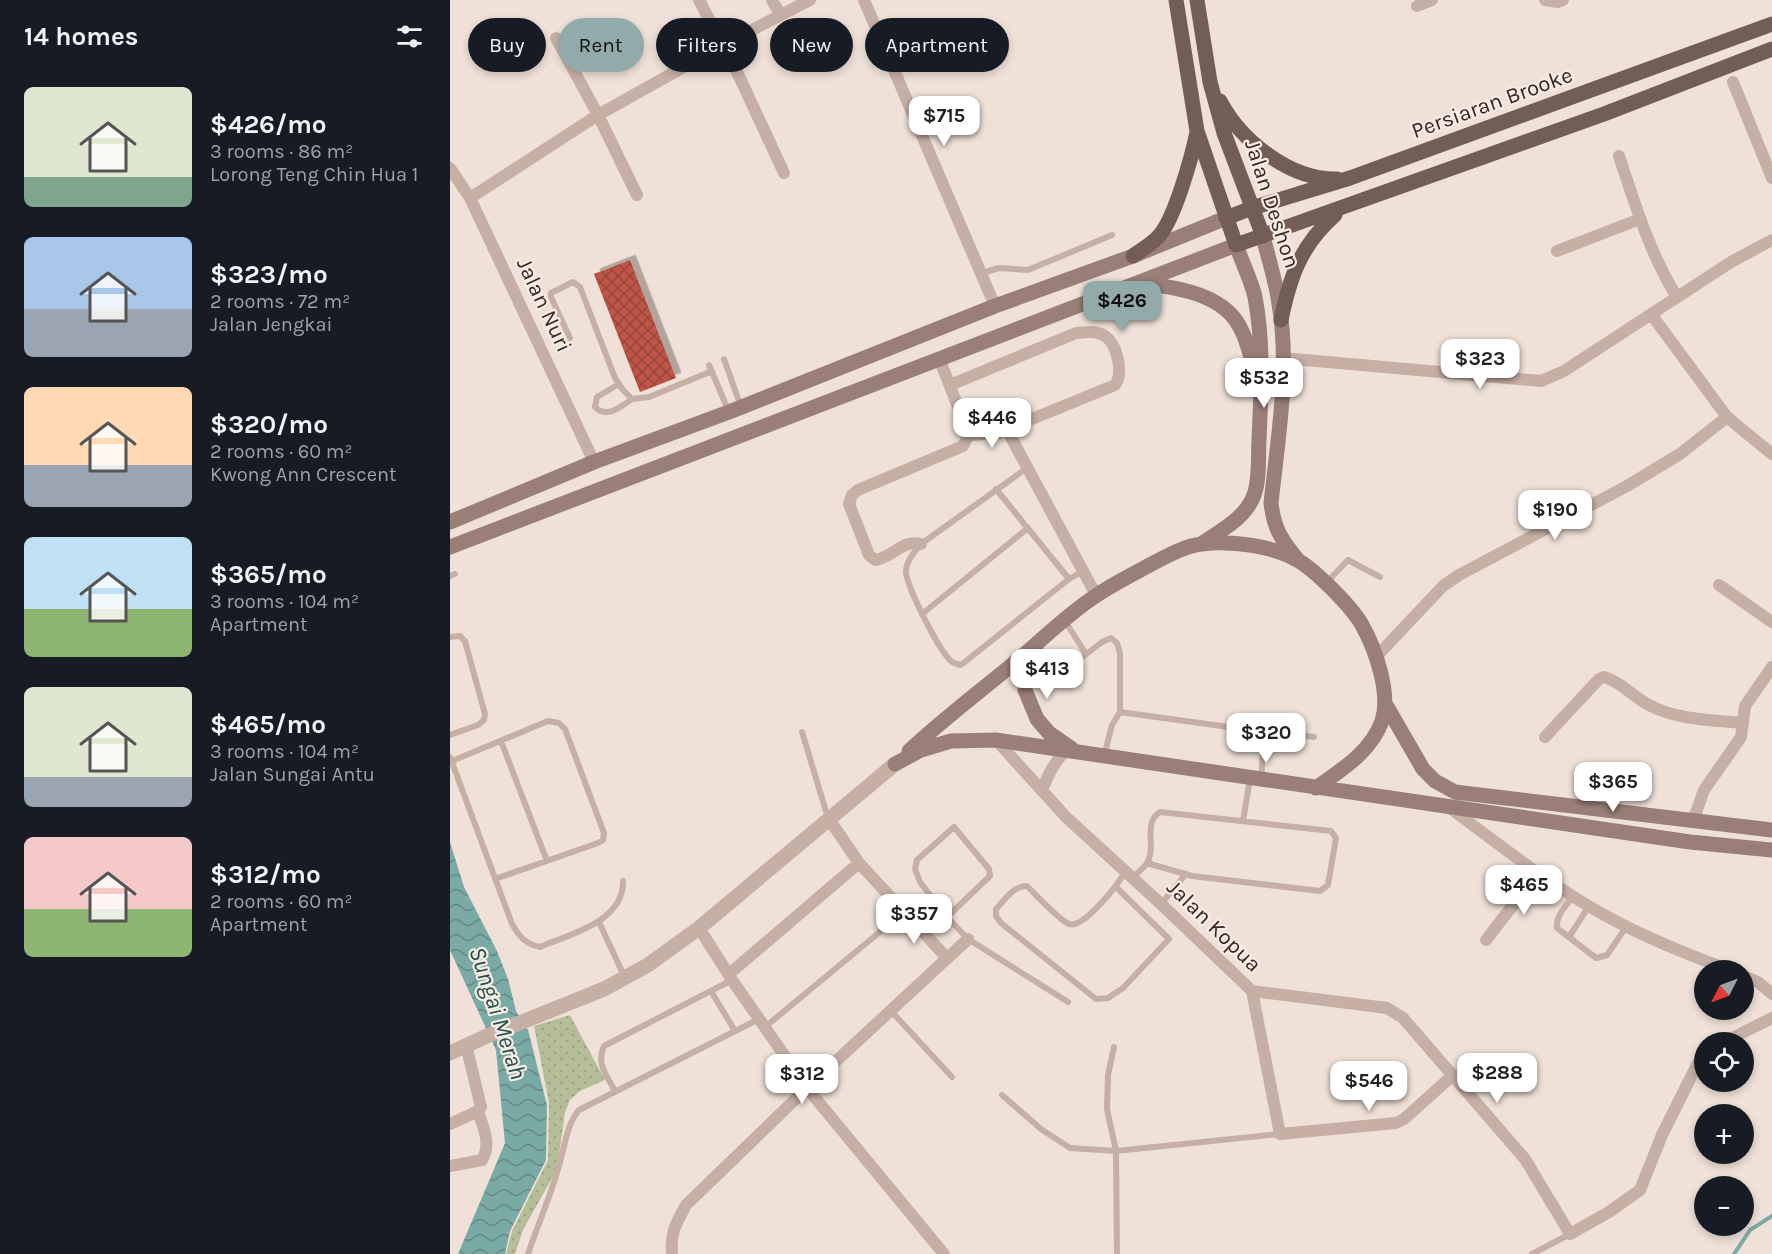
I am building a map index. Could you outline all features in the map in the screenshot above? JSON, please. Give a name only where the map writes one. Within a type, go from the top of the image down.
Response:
[{"type":"main road","name":"Jalan Deshon","points":[[1176,0],[1197,131],[1254,295],[1260,334],[1261,391],[1257,481],[1254,496],[1244,512],[1233,522],[1201,544]]},
{"type":"main road","name":"Jalan Deshon","points":[[1197,0],[1210,82],[1224,133],[1263,236],[1279,304],[1283,358],[1281,411],[1271,503],[1272,516],[1280,538],[1299,561]]},
{"type":"main road","name":"Persiaran Brooke","points":[[1226,218],[1350,178],[1772,24]]},
{"type":"main road","points":[[450,548],[1236,245],[1604,114],[1772,49]]},
{"type":"main road","points":[[1210,82],[1223,107],[1235,123],[1265,152],[1296,171],[1309,176],[1326,179],[1350,178]]},
{"type":"main road","points":[[1133,256],[1159,236],[1170,218],[1190,162],[1197,131]]},
{"type":"main road","points":[[1281,320],[1291,280],[1308,243],[1342,209]]},
{"type":"main road","points":[[450,522],[594,462],[735,410],[995,306],[1133,256],[1226,218]]},
{"type":"main road","points":[[1140,282],[1203,296],[1218,304],[1234,318],[1243,333],[1261,391]]},
{"type":"main road","points":[[895,764],[941,722],[1096,595],[1166,556],[1201,544],[1233,542],[1261,547],[1299,561],[1326,583],[1362,624],[1376,657],[1386,705],[1423,769],[1435,781],[1455,792],[1772,830]]},
{"type":"main road","points":[[1038,641],[1026,677],[1025,690],[1028,700],[1037,719],[1049,734],[1072,752]]},
{"type":"main road","points":[[1316,788],[1349,765],[1362,752],[1381,722],[1386,705]]},
{"type":"main road","points":[[895,764],[921,750],[944,743],[996,740],[1450,808],[1690,842],[1772,850]]},
{"type":"street","points":[[699,0],[709,18]]},
{"type":"street","points":[[772,0],[780,14]]},
{"type":"street","points":[[758,26],[810,0]]},
{"type":"street","points":[[864,0],[995,306]]},
{"type":"street","points":[[1417,6],[1432,0]]},
{"type":"street","points":[[1545,0],[1558,2],[1563,0]]},
{"type":"street","points":[[556,38],[598,115],[637,195]]},
{"type":"street","points":[[470,198],[598,115],[675,72]]},
{"type":"street","points":[[736,72],[784,173]]},
{"type":"street","points":[[1733,82],[1772,178]]},
{"type":"street","points":[[1619,156],[1640,219],[1662,272],[1677,297]]},
{"type":"street","name":"Jalan Nuri","points":[[450,168],[470,198],[594,462]]},
{"type":"street","points":[[1557,251],[1640,219]]},
{"type":"street","points":[[1283,358],[1541,381],[1564,371],[1731,262],[1772,240]]},
{"type":"street","points":[[1651,314],[1727,417],[1772,454]]},
{"type":"street","points":[[950,386],[1076,333],[1093,331],[1104,336],[1110,341],[1120,366],[1120,378],[1115,385],[998,434],[969,435]]},
{"type":"street","points":[[921,544],[914,542],[905,544],[887,558],[875,560],[869,555],[849,504],[852,495],[858,490],[963,446],[969,435],[939,358]]},
{"type":"street","points":[[1376,657],[1443,586],[1459,575],[1627,486],[1680,454],[1727,417]]},
{"type":"street","points":[[1007,430],[1096,595]]},
{"type":"street","points":[[1719,585],[1772,622]]},
{"type":"street","points":[[1693,820],[1704,790],[1741,737],[1745,706],[1772,667]]},
{"type":"street","points":[[1545,737],[1599,679],[1604,677],[1616,682],[1651,706],[1684,716],[1742,723]]},
{"type":"street","name":"Jalan Kopua","points":[[996,740],[1066,816],[1252,991],[1280,1134]]},
{"type":"street","points":[[1042,791],[1054,764],[1072,752]]},
{"type":"street","points":[[450,1053],[625,979],[648,965],[699,928],[895,764]]},
{"type":"street","points":[[1450,808],[1537,874],[1589,906],[1626,926],[1706,960]]},
{"type":"street","points":[[829,819],[859,864],[947,958]]},
{"type":"street","points":[[731,977],[859,864]]},
{"type":"street","points":[[1486,940],[1537,874]]},
{"type":"street","points":[[699,928],[807,1088],[944,1254]]},
{"type":"street","points":[[672,1254],[673,1229],[686,1205],[807,1088],[968,939]]},
{"type":"street","points":[[1754,980],[1772,994]]},
{"type":"street","points":[[1252,991],[1387,1008],[1403,1018],[1526,1159],[1570,1234],[1609,1212],[1640,1190],[1662,1135],[1694,1071]]},
{"type":"street","points":[[1744,1032],[1772,1018]]},
{"type":"street","points":[[450,1124],[478,1111],[481,1107],[466,1046]]},
{"type":"street","points":[[1280,1134],[1396,1123],[1404,1119],[1452,1076]]},
{"type":"street","points":[[450,1166],[482,1160],[488,1144],[478,1111]]},
{"type":"lane","points":[[982,273],[999,268],[1028,270],[1112,235]]},
{"type":"lane","points":[[570,338],[551,293],[573,282],[579,287],[619,384],[632,399]]},
{"type":"lane","points":[[724,359],[735,410]]},
{"type":"lane","points":[[619,384],[597,397],[594,407],[599,412],[622,406],[632,399],[649,397],[710,368],[735,410]]},
{"type":"lane","points":[[1027,468],[921,544],[909,560],[906,572],[928,628],[952,662],[961,665],[1069,579],[1083,571]]},
{"type":"lane","points":[[996,489],[1069,579]]},
{"type":"lane","points":[[922,614],[1028,528]]},
{"type":"lane","points":[[1326,583],[1348,560],[1380,577]]},
{"type":"lane","points":[[1064,619],[1086,654]]},
{"type":"lane","points":[[450,637],[460,636],[465,640],[485,714],[484,720],[478,725],[450,735]]},
{"type":"lane","points":[[1062,673],[1108,638],[1117,643],[1120,653],[1120,712],[1112,725],[1104,756]]},
{"type":"lane","points":[[1120,712],[1314,737]]},
{"type":"lane","points":[[495,879],[598,843],[604,837],[565,729],[559,723],[548,721],[451,759],[495,879],[512,924],[520,938],[531,946],[540,947],[598,922],[617,904],[623,890],[622,881]]},
{"type":"lane","points":[[802,732],[829,819]]},
{"type":"lane","points":[[1243,821],[1256,779],[1266,732]]},
{"type":"lane","points":[[501,741],[548,861]]},
{"type":"lane","points":[[1116,887],[1169,939],[1123,988],[1103,1000],[1096,999],[1001,923],[996,916],[996,909],[1011,893],[1021,886],[1027,886],[1063,920],[1070,925],[1078,924],[1085,920],[1116,887],[1129,875],[1147,863],[1186,874],[1320,891],[1328,885],[1336,838],[1331,831],[1160,812],[1154,816],[1151,824],[1147,863]]},
{"type":"lane","points":[[947,917],[990,876],[989,869],[954,827],[917,860],[915,870],[920,882],[947,917],[968,939],[1068,1002]]},
{"type":"lane","points":[[1161,904],[1186,874]]},
{"type":"lane","points":[[1574,896],[1556,923],[1557,928],[1596,958],[1607,956],[1626,926]]},
{"type":"lane","points":[[1569,937],[1589,906]]},
{"type":"lane","points":[[528,1254],[574,1116],[579,1110],[735,1031],[762,1023],[904,912]]},
{"type":"lane","points":[[598,922],[625,979]]},
{"type":"lane","points":[[615,1091],[599,1062],[604,1046],[711,991],[731,977]]},
{"type":"lane","points":[[711,991],[735,1031]]},
{"type":"lane","points":[[891,1010],[952,1077]]},
{"type":"lane","points":[[1114,1047],[1108,1075],[1107,1109],[1116,1151],[1117,1254]]},
{"type":"lane","points":[[1002,1095],[1041,1129],[1070,1148],[1116,1151],[1280,1134]]},
{"type":"lane","points":[[1532,1254],[1570,1234]]},
{"type":"green space","points":[[570,1015],[605,1080],[580,1091],[570,1100],[565,1112],[557,1169],[523,1230],[515,1254],[506,1254],[512,1231],[548,1160],[549,1103],[534,1026]]},
{"type":"water","name":"Sungai Merah","points":[[450,842],[464,887],[497,951],[508,979],[516,1011],[528,1030],[547,1105],[546,1160],[510,1231],[505,1254],[458,1254],[505,1143],[496,1050],[450,950]]},
{"type":"building","points":[[630,260],[676,378],[640,392],[594,274]]},
{"type":"waterway","points":[[1734,1254],[1750,1230],[1772,1216]]}]
